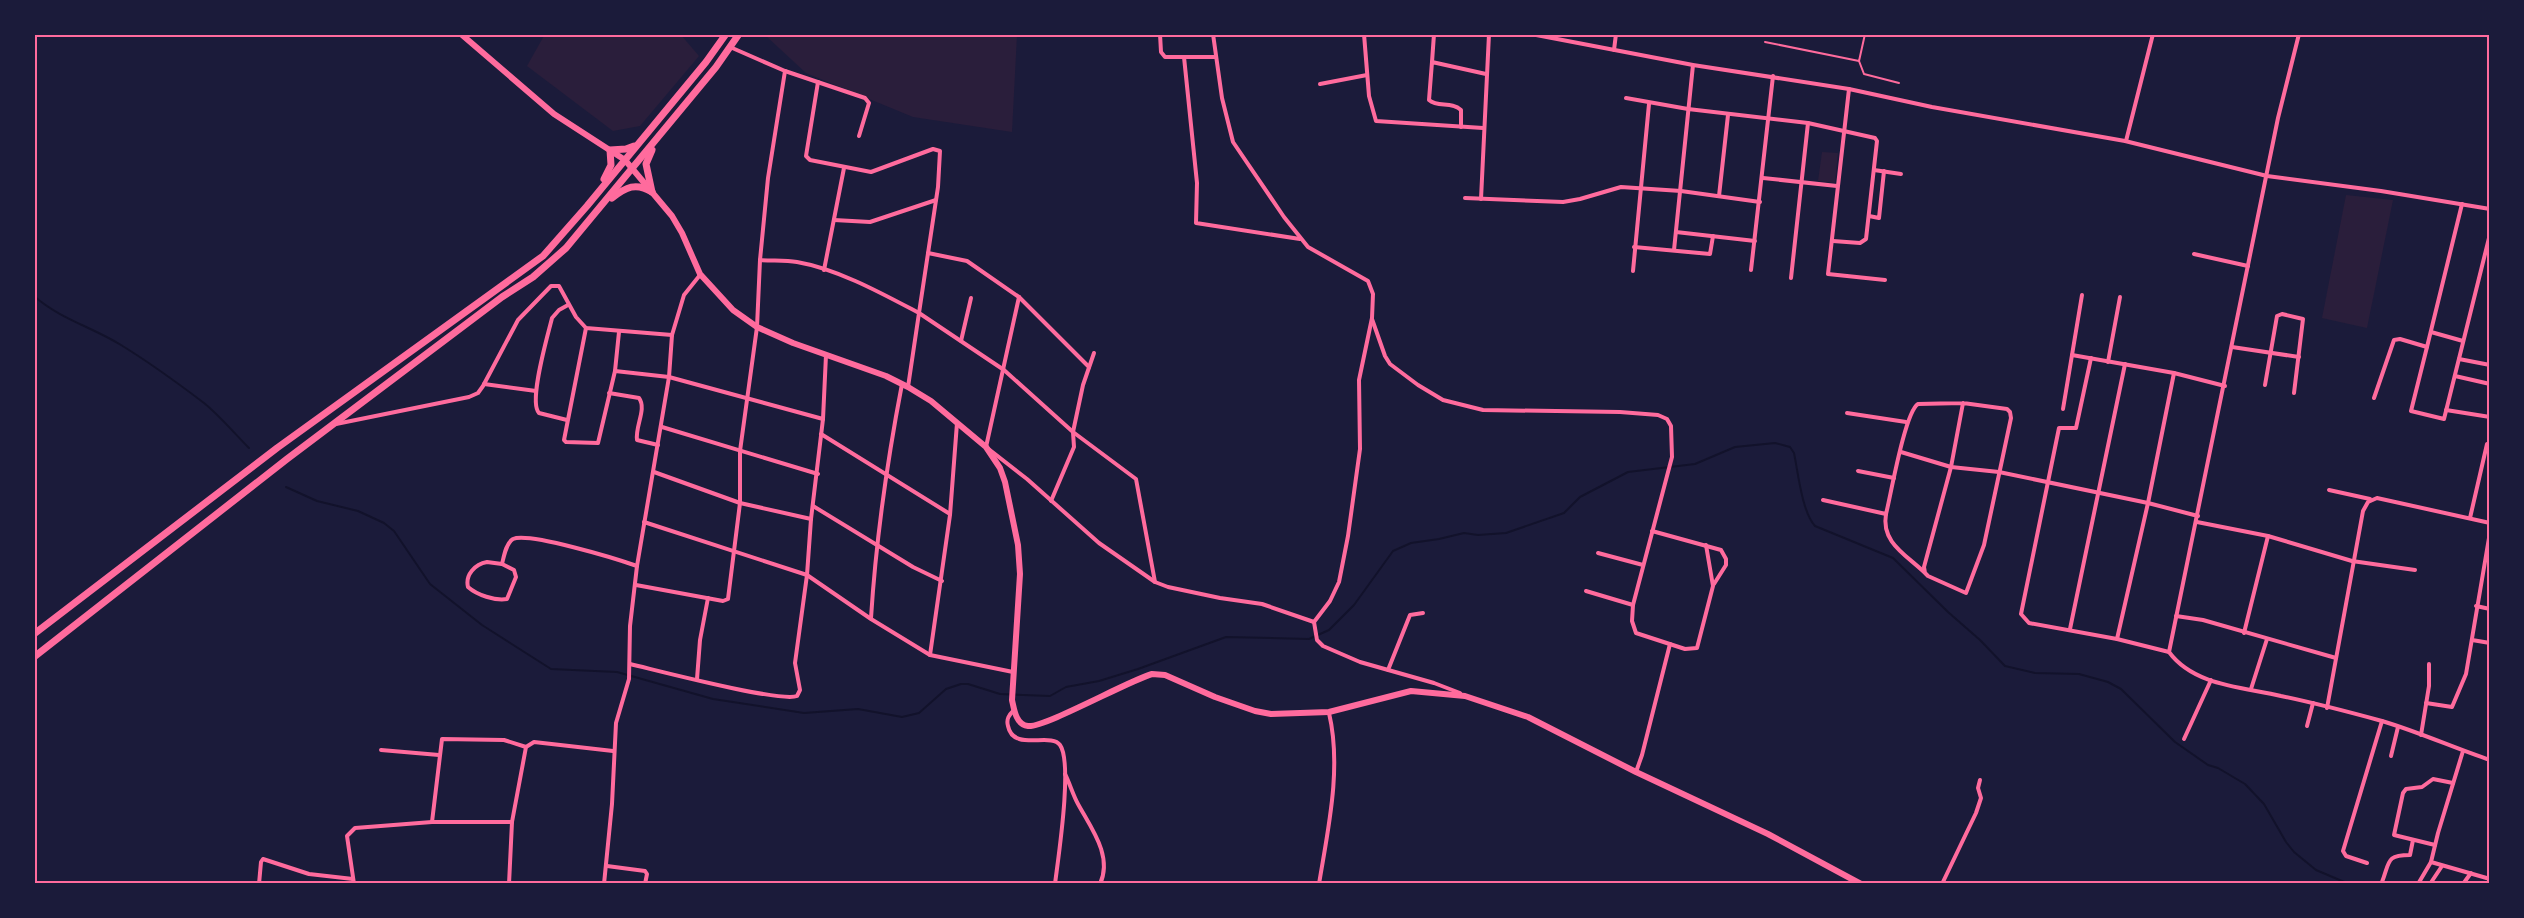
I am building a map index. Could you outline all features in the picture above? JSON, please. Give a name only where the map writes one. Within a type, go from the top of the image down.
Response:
[{"type":"highway","points":[[34,634],[325,414],[488,294],[520,274],[552,247],[706,62],[726,34]]},
{"type":"highway","points":[[34,657],[333,425],[502,297],[533,278],[566,248],[600,208],[739,34]]},
{"type":"highway","points":[[587,206],[610,168],[610,150],[630,148],[648,132]]},
{"type":"highway","points":[[652,192],[646,164],[660,134]]},
{"type":"highway","points":[[600,208],[630,186],[640,186],[652,192]]},
{"type":"highway","points":[[325,414],[333,425]]},
{"type":"main road","points":[[461,34],[554,114],[625,160],[660,199],[682,233],[700,274],[728,306],[757,327],[905,386],[931,401],[986,447],[1000,468],[1005,482],[1018,545],[1020,574],[1012,700],[1017,719],[1029,727],[1152,674],[1165,675],[1255,711],[1287,715],[1329,712],[1411,691],[1465,696],[1528,717],[1636,772],[1768,834],[1861,884]]},
{"type":"street","points":[[1160,34],[1161,52],[1164,55],[1215,57]]},
{"type":"street","points":[[1213,34],[1224,110],[1233,142],[1301,239],[1312,251],[1368,281],[1373,294],[1372,318],[1369,337],[1362,357],[1358,393],[1360,449],[1341,574],[1330,601],[1314,622],[1316,638],[1323,646],[1349,658],[1434,683],[1465,696]]},
{"type":"street","points":[[1364,34],[1367,75],[1374,119],[1378,123],[1483,128]]},
{"type":"street","points":[[1434,34],[1429,99],[1434,104],[1457,106],[1461,110],[1461,127]]},
{"type":"street","points":[[1480,199],[1489,34]]},
{"type":"street","points":[[1531,34],[1693,65],[1849,88],[1932,107],[2126,141],[2267,176],[2490,209]]},
{"type":"street","points":[[1614,50],[1616,34]]},
{"type":"street","points":[[2126,141],[2153,34]]},
{"type":"street","points":[[2169,652],[2198,522],[2284,89],[2299,34]]},
{"type":"street","points":[[730,47],[785,71],[868,100],[859,136]]},
{"type":"street","points":[[1184,57],[1197,183],[1196,223],[1301,239]]},
{"type":"street","points":[[1432,62],[1486,74]]},
{"type":"street","points":[[1674,250],[1693,65]]},
{"type":"street","points":[[636,585],[723,601],[728,598],[736,551],[740,503],[740,451],[757,327],[760,260],[768,178],[785,71]]},
{"type":"street","points":[[1320,84],[1331,80],[1367,75]]},
{"type":"street","points":[[1751,270],[1773,76]]},
{"type":"street","points":[[818,82],[806,156],[810,160],[871,172],[933,149],[940,151],[936,200],[919,313],[885,474],[876,544],[871,619]]},
{"type":"street","points":[[1849,88],[1828,274],[1885,280]]},
{"type":"street","points":[[1626,98],[1649,104],[1808,123],[1875,138],[1874,170],[1866,239],[1860,243],[1833,241]]},
{"type":"street","points":[[1633,271],[1649,104]]},
{"type":"street","points":[[1719,196],[1728,114]]},
{"type":"street","points":[[1791,278],[1808,123]]},
{"type":"street","points":[[824,270],[844,168]]},
{"type":"street","points":[[1874,170],[1901,174]]},
{"type":"street","points":[[1869,216],[1879,218],[1884,171]]},
{"type":"street","points":[[1763,178],[1837,186]]},
{"type":"street","points":[[1465,198],[1539,199],[1563,202],[1580,200],[1621,187],[1681,191],[1760,202]]},
{"type":"street","points":[[834,220],[870,222],[936,200]]},
{"type":"street","points":[[2462,204],[2411,411],[2444,419],[2490,234]]},
{"type":"street","points":[[1676,232],[1755,241]]},
{"type":"street","points":[[1634,248],[1711,254],[1713,236]]},
{"type":"street","points":[[928,253],[967,261],[1019,297],[1089,367]]},
{"type":"street","points":[[2194,254],[2248,266]]},
{"type":"street","points":[[760,260],[797,262],[882,293],[919,313],[1004,370],[1073,432],[1136,478],[1155,582]]},
{"type":"street","points":[[604,884],[616,723],[629,679],[630,626],[637,566],[662,428],[672,335],[684,295],[700,274]]},
{"type":"street","points":[[333,425],[469,397],[478,393],[513,328],[534,302],[551,286],[557,285],[565,295],[579,323],[586,328],[672,335]]},
{"type":"street","points":[[2062,408],[2082,295]]},
{"type":"street","points":[[1019,297],[986,447],[1028,479],[1099,543],[1155,582],[1220,598],[1262,604],[1314,622]]},
{"type":"street","points":[[2108,362],[2120,297]]},
{"type":"street","points":[[962,341],[971,298]]},
{"type":"street","points":[[567,420],[536,412],[536,391],[552,318],[568,305]]},
{"type":"street","points":[[2265,385],[2277,316],[2282,314],[2304,320],[2294,393]]},
{"type":"street","points":[[1372,318],[1390,364],[1443,400],[1483,410],[1658,415],[1667,419],[1671,426],[1672,457],[1666,477],[1643,565],[1633,605],[1632,621],[1636,633],[1692,650],[1700,643],[1713,586],[1726,565],[1726,559],[1720,550],[1706,544],[1652,531]]},
{"type":"street","points":[[586,328],[564,441],[598,443],[615,370],[619,332]]},
{"type":"street","points":[[2431,332],[2463,341]]},
{"type":"street","points":[[2374,398],[2394,340],[2400,339],[2427,347]]},
{"type":"street","points":[[2232,348],[2300,357]]},
{"type":"street","points":[[1051,501],[1074,447],[1073,432],[1083,385],[1094,353]]},
{"type":"street","points":[[630,664],[763,694],[792,698],[797,696],[800,690],[795,663],[818,474],[826,355]]},
{"type":"street","points":[[2072,355],[2174,373],[2225,386]]},
{"type":"street","points":[[2091,358],[2076,428],[2060,428],[2020,608],[2022,616],[2029,623],[2070,629],[2117,639],[2163,653],[2169,652]]},
{"type":"street","points":[[2459,359],[2490,365]]},
{"type":"street","points":[[2070,629],[2125,364]]},
{"type":"street","points":[[615,370],[669,377],[823,419]]},
{"type":"street","points":[[2117,639],[2148,503],[2174,373]]},
{"type":"street","points":[[2455,376],[2490,384]]},
{"type":"street","points":[[484,384],[536,391]]},
{"type":"street","points":[[609,393],[639,398],[642,406],[637,440],[658,445]]},
{"type":"street","points":[[1925,573],[1926,558],[1951,467],[1963,403]]},
{"type":"street","points":[[1963,403],[2007,409],[2010,412],[1984,545],[1966,593],[1925,573],[1889,540],[1884,526],[1906,422],[1912,407],[1918,404],[1963,403]]},
{"type":"street","points":[[2446,410],[2490,417]]},
{"type":"street","points":[[1847,412],[1906,422]]},
{"type":"street","points":[[930,655],[950,515],[957,422]]},
{"type":"street","points":[[662,428],[818,474]]},
{"type":"street","points":[[821,434],[950,515]]},
{"type":"street","points":[[2470,518],[2487,444]]},
{"type":"street","points":[[1901,452],[1951,467],[2000,472],[2148,503],[2198,516]]},
{"type":"street","points":[[1858,471],[1894,478]]},
{"type":"street","points":[[654,472],[740,503],[811,519]]},
{"type":"street","points":[[2329,490],[2371,499],[2377,498],[2490,523]]},
{"type":"street","points":[[2327,708],[2362,511],[2371,499]]},
{"type":"street","points":[[1822,500],[1886,514]]},
{"type":"street","points":[[813,506],[942,582]]},
{"type":"street","points":[[644,522],[807,575],[871,619],[930,655],[1012,672]]},
{"type":"street","points":[[2198,522],[2268,536],[2352,561],[2415,570]]},
{"type":"street","points":[[2426,703],[2452,707],[2466,674],[2490,532]]},
{"type":"street","points":[[2244,633],[2268,536]]},
{"type":"street","points":[[502,564],[509,542],[514,538],[525,538],[568,546],[637,566]]},
{"type":"street","points":[[1706,544],[1713,586]]},
{"type":"street","points":[[1598,554],[1643,565]]},
{"type":"street","points":[[487,561],[502,564],[513,568],[516,573],[507,599],[486,596],[468,587],[467,579],[480,563],[487,561]]},
{"type":"street","points":[[1586,591],[1633,605]]},
{"type":"street","points":[[697,679],[700,640],[708,598]]},
{"type":"street","points":[[2476,606],[2490,609]]},
{"type":"street","points":[[1388,670],[1410,615],[1423,613]]},
{"type":"street","points":[[2176,616],[2203,620],[2336,658]]},
{"type":"street","points":[[2251,689],[2267,639]]},
{"type":"street","points":[[2472,640],[2490,643]]},
{"type":"street","points":[[1636,772],[1670,644]]},
{"type":"street","points":[[2169,652],[2184,668],[2211,680],[2232,687],[2313,703],[2382,721],[2490,760]]},
{"type":"street","points":[[2421,735],[2430,664]]},
{"type":"street","points":[[2184,739],[2211,680]]},
{"type":"street","points":[[2307,726],[2313,703]]},
{"type":"street","points":[[1014,710],[1008,718],[1008,728],[1013,736],[1022,740],[1054,741],[1060,745],[1064,770],[1062,822],[1055,884]]},
{"type":"street","points":[[1319,884],[1332,789],[1333,730],[1329,712]]},
{"type":"street","points":[[2367,863],[2346,856],[2343,850],[2382,721]]},
{"type":"street","points":[[2391,756],[2398,727]]},
{"type":"street","points":[[432,822],[440,742],[447,738],[504,740],[526,747]]},
{"type":"street","points":[[509,884],[512,822],[526,747],[534,742],[613,751]]},
{"type":"street","points":[[381,750],[439,754]]},
{"type":"street","points":[[2418,884],[2431,862],[2463,752]]},
{"type":"street","points":[[1064,770],[1076,802],[1100,844],[1103,864],[1103,877],[1100,884]]},
{"type":"street","points":[[2435,845],[2394,835],[2406,789],[2422,787],[2433,779],[2453,783]]},
{"type":"street","points":[[1942,884],[1976,813],[1981,798],[1978,788],[1980,780]]},
{"type":"street","points":[[259,884],[263,860],[309,874],[353,881],[347,836],[352,829],[432,822],[512,822]]},
{"type":"street","points":[[2382,882],[2391,858],[2398,854],[2410,855],[2413,840]]},
{"type":"street","points":[[2431,862],[2490,879]]},
{"type":"street","points":[[607,866],[645,871],[647,874],[645,884]]},
{"type":"street","points":[[2430,884],[2442,866]]},
{"type":"street","points":[[2463,884],[2471,873]]},
{"type":"lane","points":[[1865,34],[1859,61],[1864,74],[1899,83]]},
{"type":"lane","points":[[1765,42],[1859,61]]},
{"type":"shaded area","points":[[545,34],[681,35],[699,56],[640,126],[613,131],[527,66]]},
{"type":"shaded area","points":[[765,35],[1017,35],[1012,132],[913,117],[806,73]]},
{"type":"shaded area","points":[[1822,152],[1838,153],[1835,183],[1818,181]]},
{"type":"shaded area","points":[[2346,195],[2393,200],[2367,328],[2322,318]]},
{"type":"waterway","points":[[34,296],[54,311],[121,345],[163,373],[210,408],[249,448]]},
{"type":"waterway","points":[[286,487],[317,501],[358,511],[384,523],[394,531],[430,584],[482,625],[551,669],[617,672],[713,699],[804,713],[858,709],[902,717],[919,713],[946,689],[961,684],[1000,694],[1050,696],[1066,687],[1099,681],[1138,669],[1226,637],[1309,639],[1329,630],[1354,605],[1393,551],[1411,543],[1464,533],[1478,535],[1506,533],[1564,513],[1580,497],[1628,472],[1695,464],[1735,447],[1775,443],[1790,447],[1794,453],[1804,502],[1815,526],[1893,558],[2005,666],[2035,673],[2079,674],[2108,682],[2121,689],[2175,742],[2208,765],[2218,768],[2245,784],[2264,804],[2294,852],[2316,870],[2349,884]]}]
